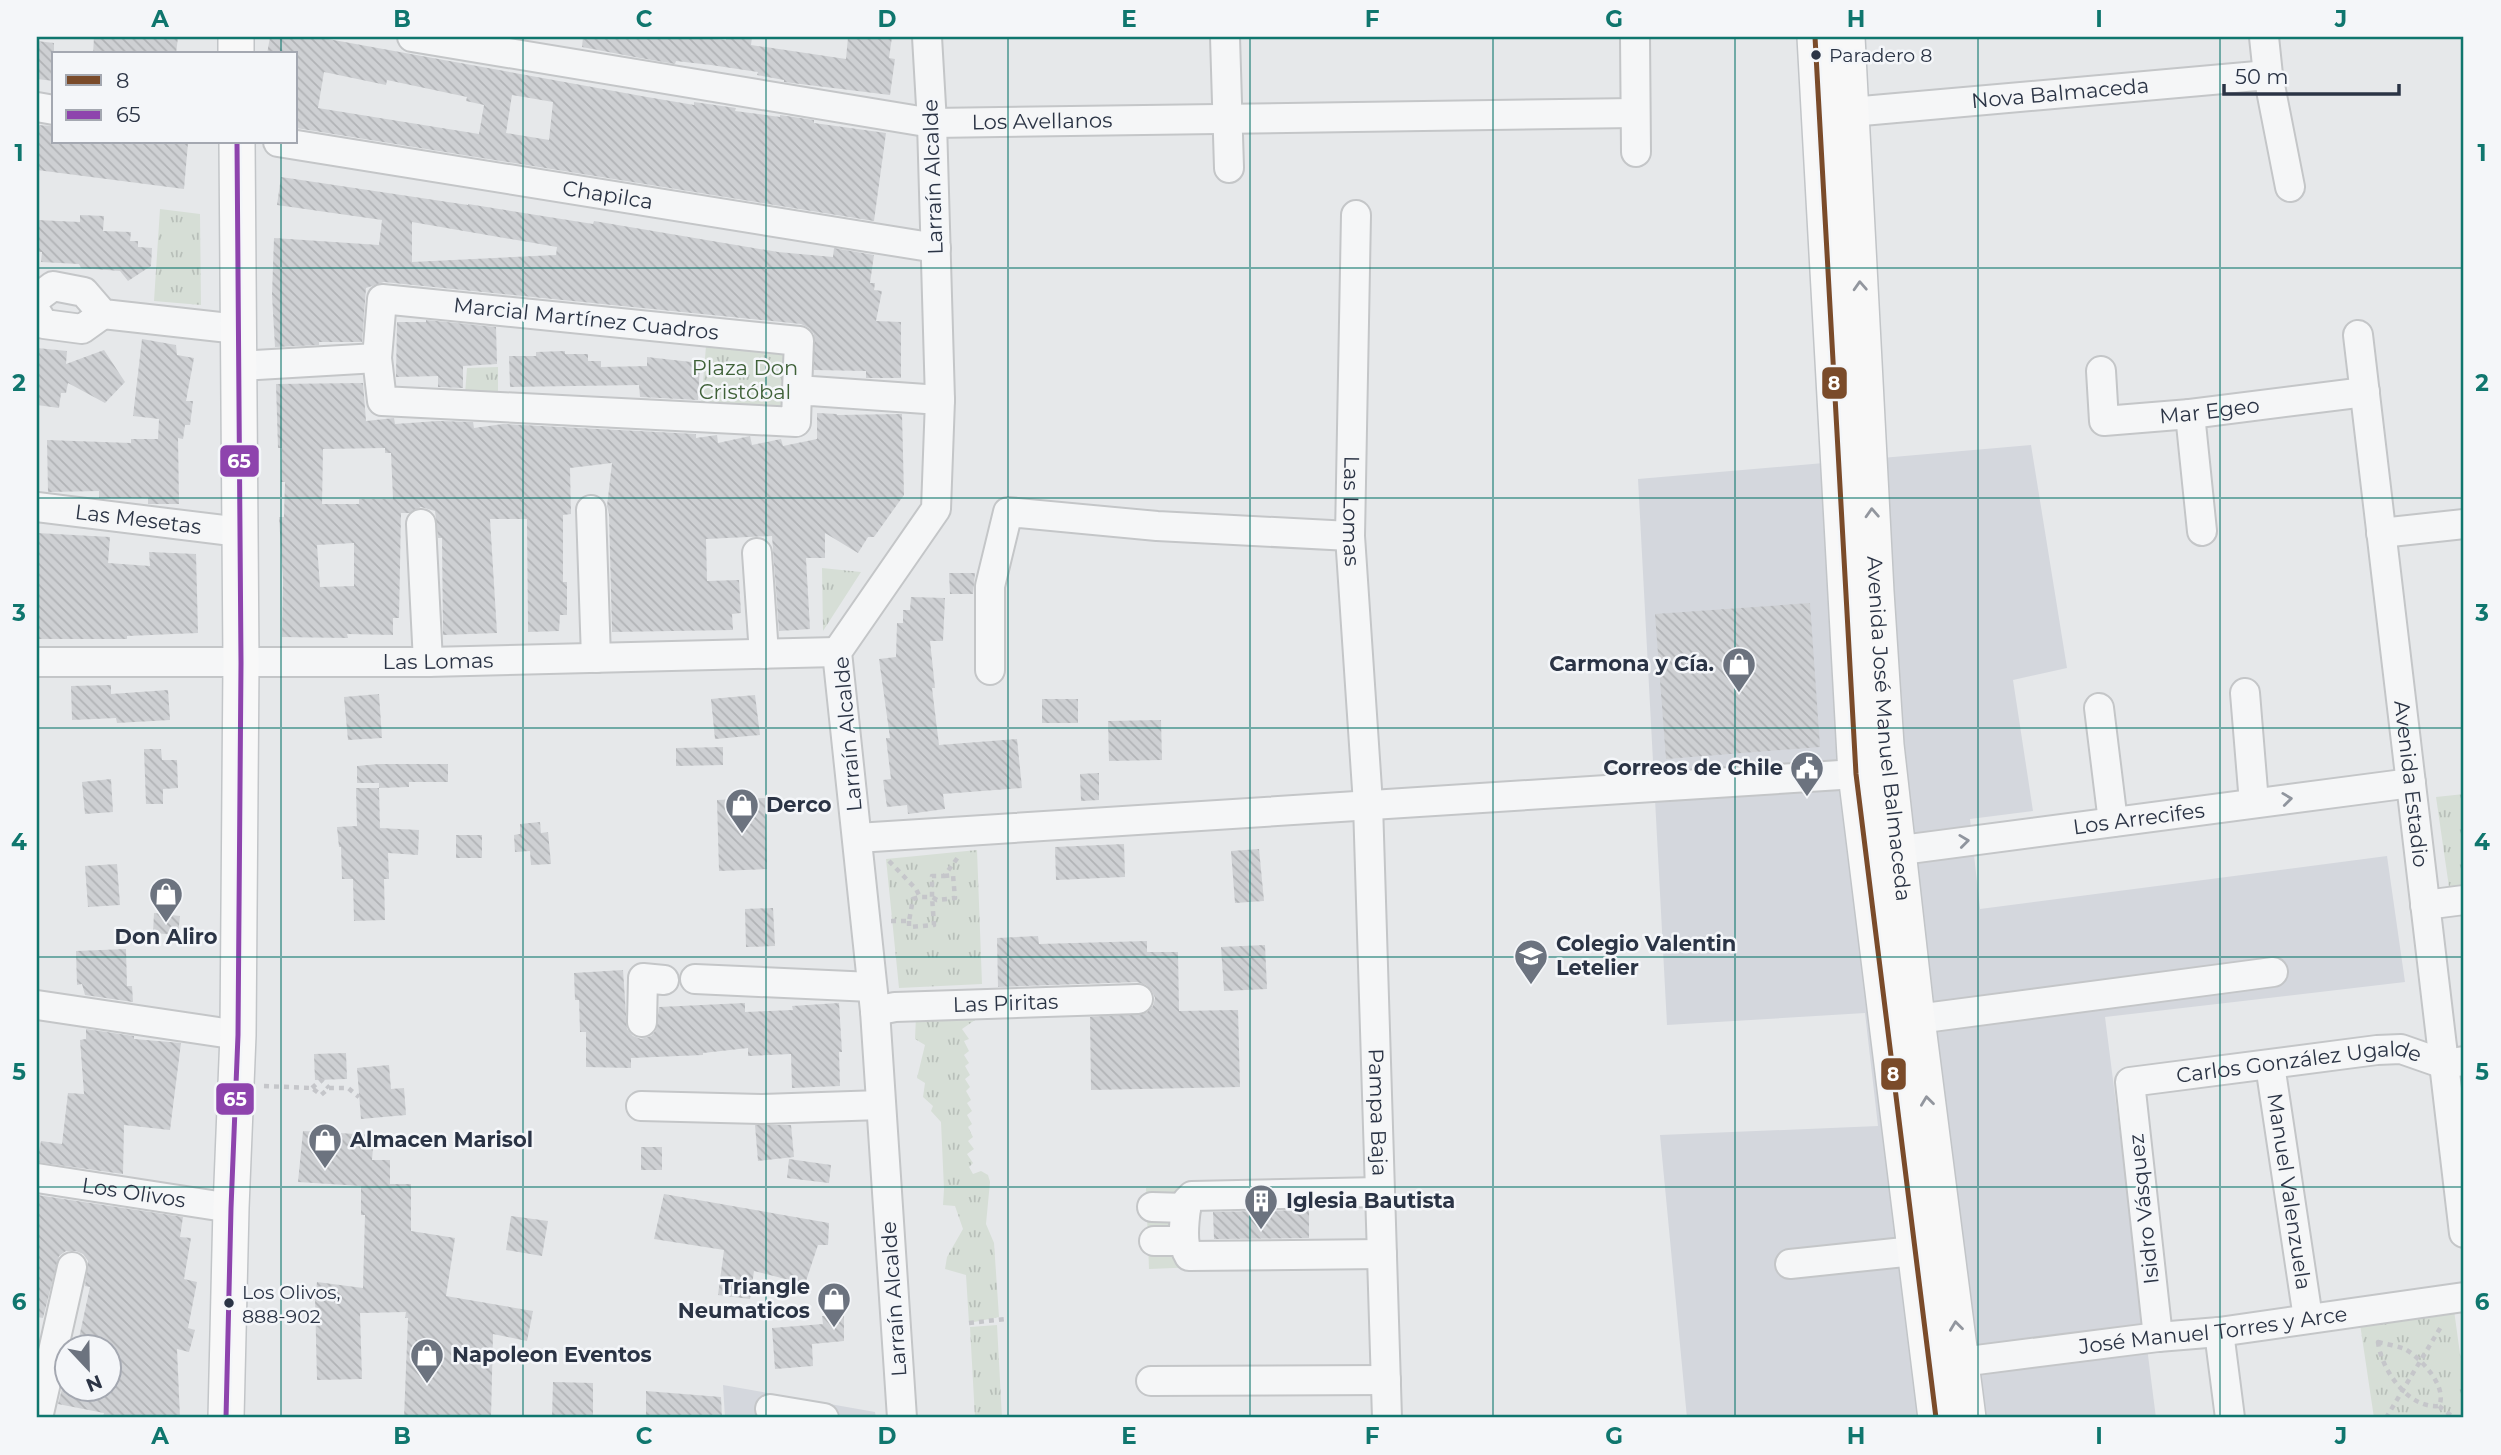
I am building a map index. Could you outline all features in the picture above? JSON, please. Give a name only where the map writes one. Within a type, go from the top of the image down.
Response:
[{"type":"main road","name":"Avenida José Manuel Balmaceda","points":[[1815,37],[1856,774],[1881,852],[1917,1019],[1968,1418]]},
{"type":"main road","name":"Avenida José Manuel Balmaceda","points":[[1847,37],[1875,592],[1886,745],[1881,852],[1914,1251],[1936,1418]]},
{"type":"main road","points":[[226,1418],[238,1035],[241,663],[237,144]]},
{"type":"street","name":"Los Avellanos","points":[[412,37],[932,123],[1635,113]]},
{"type":"street","name":"Larraín Alcalde","points":[[902,1418],[873,999],[838,652],[936,509],[940,400],[927,37]]},
{"type":"street","points":[[1225,37],[1229,168]]},
{"type":"street","points":[[1636,37],[1636,152]]},
{"type":"street","points":[[2264,37],[2267,75],[2290,187]]},
{"type":"street","name":"Nova Balmaceda","points":[[1851,112],[2267,75]]},
{"type":"street","name":"Chapilca","points":[[290,144],[936,248]]},
{"type":"street","name":"Las Lomas","points":[[1356,215],[1350,536],[1368,804]]},
{"type":"street","points":[[37,298],[53,286],[84,292],[103,314]]},
{"type":"street","name":"Marcial Martínez Cuadros","points":[[382,299],[799,341],[797,390],[796,422],[382,401],[377,358],[382,299]]},
{"type":"street","points":[[37,313],[44,324],[82,329],[103,314],[238,329]]},
{"type":"street","name":"Avenida Estadio","points":[[2358,335],[2425,905],[2454,1063],[2464,1233]]},
{"type":"street","points":[[239,366],[377,358]]},
{"type":"street","name":"Mar Egeo","points":[[2101,371],[2104,421],[2190,414],[2365,392]]},
{"type":"street","points":[[797,390],[940,400]]},
{"type":"street","points":[[2190,414],[2202,531]]},
{"type":"street","name":"Las Mesetas","points":[[37,507],[240,532]]},
{"type":"street","points":[[591,510],[596,658]]},
{"type":"street","points":[[990,670],[990,586],[1008,512],[1157,526],[1350,536]]},
{"type":"street","points":[[421,524],[428,662]]},
{"type":"street","points":[[2381,533],[2464,524]]},
{"type":"street","points":[[757,553],[764,654]]},
{"type":"street","name":"Las Lomas","points":[[37,662],[428,662],[838,652]]},
{"type":"street","points":[[2245,692],[2254,803]]},
{"type":"street","points":[[2099,708],[2113,822]]},
{"type":"street","points":[[857,838],[1856,774]]},
{"type":"street","name":"Los Arrecifes","points":[[1881,852],[2411,783]]},
{"type":"street","name":"Pampa Baja","points":[[1368,804],[1387,1418]]},
{"type":"street","points":[[2425,905],[2464,900]]},
{"type":"street","name":"Las Piritas","points":[[642,1022],[643,978],[663,980],[666,971],[675,967],[687,968],[694,974],[695,979],[873,999],[895,1007],[1138,999]]},
{"type":"street","points":[[1917,1019],[2273,972]]},
{"type":"street","points":[[37,1005],[238,1035]]},
{"type":"street","name":"Carlos González Ugalde","points":[[2130,1082],[2377,1050],[2401,1049],[2454,1063]]},
{"type":"street","name":"Manuel Valenzuela","points":[[2270,1065],[2308,1318]]},
{"type":"street","name":"Isidro Vásquez","points":[[2130,1082],[2158,1337]]},
{"type":"street","points":[[640,1106],[761,1109],[881,1105]]},
{"type":"street","name":"Los Olivos","points":[[37,1178],[231,1208]]},
{"type":"street","points":[[1380,1192],[1192,1196],[1187,1201],[1184,1241],[1189,1256],[1382,1254]]},
{"type":"street","points":[[1152,1207],[1186,1208]]},
{"type":"street","points":[[1154,1241],[1184,1241]]},
{"type":"street","points":[[1790,1264],[1914,1251]]},
{"type":"street","points":[[38,1418],[72,1267]]},
{"type":"street","name":"José Manuel Torres y Arce","points":[[1961,1362],[2219,1332],[2308,1318],[2456,1308]]},
{"type":"street","points":[[2219,1332],[2230,1418]]},
{"type":"street","points":[[1151,1381],[1386,1380]]},
{"type":"street","points":[[770,1409],[824,1418]]},
{"type":"path","points":[[944,876],[979,830]]},
{"type":"path","points":[[857,838],[886,859],[908,880],[920,897]]},
{"type":"path","points":[[944,876],[932,876],[932,897],[934,925],[909,927],[913,899],[920,897],[932,897],[937,900],[955,898],[953,875],[944,876]]},
{"type":"path","points":[[865,921],[909,921]]},
{"type":"path","points":[[312,1088],[321,1080],[329,1088]]},
{"type":"path","points":[[236,1085],[312,1088],[321,1095],[329,1088],[348,1088],[359,1097]]},
{"type":"path","points":[[2386,1418],[2456,1308]]},
{"type":"path","points":[[969,1323],[1006,1319]]},
{"type":"path","points":[[2439,1406],[2441,1395],[2433,1373],[2406,1350],[2378,1342],[2384,1365],[2404,1391],[2417,1401],[2439,1406],[2454,1418]]},
{"type":"shaded area","points":[[2031,445],[2067,668],[2013,680],[2033,811],[1970,819],[1980,909],[2387,856],[2405,982],[2105,1017],[2156,1418],[1687,1418],[1660,1135],[1878,1126],[1865,1013],[1667,1025],[1638,479]]},
{"type":"shaded area","points":[[723,1385],[875,1412],[876,1418],[725,1418]]},
{"type":"green space","points":[[160,209],[200,214],[201,305],[154,301]]},
{"type":"green space","name":"Plaza Don Cristóbal","points":[[706,346],[789,353],[785,413],[701,407]]},
{"type":"green space","points":[[498,367],[498,392],[465,394],[467,368]]},
{"type":"green space","points":[[822,568],[861,572],[823,631]]},
{"type":"green space","points":[[2464,794],[2464,886],[2449,887],[2436,797]]},
{"type":"green space","points":[[977,850],[982,984],[899,988],[886,859]]},
{"type":"green space","points":[[966,1012],[975,1020],[962,1029],[969,1039],[964,1041],[969,1051],[964,1055],[969,1063],[965,1066],[970,1075],[965,1079],[970,1087],[966,1091],[971,1100],[967,1103],[972,1111],[967,1115],[972,1124],[968,1127],[973,1137],[968,1141],[974,1149],[967,1154],[973,1163],[969,1167],[973,1174],[981,1171],[988,1175],[990,1182],[986,1224],[994,1243],[999,1317],[969,1323],[966,1275],[945,1269],[947,1257],[963,1229],[955,1206],[943,1205],[941,1122],[931,1111],[933,1106],[923,1097],[925,1083],[917,1078],[925,1045],[915,1039],[916,1016]]},
{"type":"green space","points":[[1195,1187],[1198,1267],[1149,1269],[1146,1188]]},
{"type":"green space","points":[[2454,1310],[2464,1383],[2464,1418],[2374,1418],[2360,1324]]},
{"type":"green space","points":[[997,1325],[1002,1418],[975,1418],[970,1327]]},
{"type":"building","points":[[94,37],[178,37],[176,52],[93,52]]},
{"type":"building","points":[[270,37],[317,37],[694,105],[694,102],[736,108],[735,111],[780,115],[814,120],[814,123],[886,133],[874,221],[298,128],[298,52],[267,52]],"holes":[[[324,72],[386,85],[387,80],[467,97],[466,101],[484,105],[479,134],[318,108]],[[512,95],[553,102],[549,140],[506,133]]]},
{"type":"building","points":[[583,37],[699,37],[726,40],[726,37],[752,37],[751,45],[846,59],[848,37],[892,37],[889,58],[895,59],[890,95],[784,82],[757,75],[758,72],[711,65],[676,61],[675,64],[640,58],[582,47]]},
{"type":"building","points":[[37,41],[54,43],[52,81],[37,79]]},
{"type":"building","points":[[37,125],[52,126],[52,144],[188,144],[184,189],[37,170]]},
{"type":"building","points":[[281,177],[593,224],[594,221],[778,252],[833,257],[834,248],[874,255],[870,283],[875,283],[874,290],[882,291],[876,321],[901,322],[901,378],[866,378],[866,371],[814,370],[814,334],[801,324],[384,282],[366,288],[362,342],[319,342],[319,345],[275,347],[272,295],[274,238],[379,245],[382,220],[277,205]],"holes":[[[412,222],[557,247],[556,255],[412,262]]]},
{"type":"building","points":[[80,215],[104,216],[103,231],[131,232],[130,241],[138,241],[138,247],[152,248],[151,266],[128,281],[120,271],[81,268],[79,264],[41,262],[42,252],[37,252],[37,220],[80,222]]},
{"type":"building","points":[[426,320],[496,327],[497,364],[463,366],[463,388],[438,387],[438,376],[396,377],[397,322]]},
{"type":"building","points":[[142,339],[176,345],[177,355],[194,358],[186,401],[193,401],[190,425],[185,425],[183,439],[178,438],[179,504],[148,504],[148,498],[99,498],[99,491],[48,492],[47,440],[131,443],[131,439],[158,439],[159,419],[133,416]]},
{"type":"building","points":[[37,348],[67,351],[66,364],[104,350],[125,382],[105,403],[68,383],[66,393],[61,393],[59,408],[37,405]]},
{"type":"building","points":[[565,351],[565,354],[588,354],[588,361],[601,361],[601,367],[647,366],[647,357],[700,363],[698,400],[640,397],[639,385],[510,387],[509,356],[536,356],[536,352]]},
{"type":"building","points":[[363,383],[366,421],[394,418],[395,424],[473,422],[474,428],[503,424],[696,434],[696,438],[717,435],[718,443],[750,436],[752,445],[781,439],[783,446],[817,439],[817,413],[902,414],[904,495],[874,537],[868,537],[858,553],[825,533],[825,558],[806,558],[810,629],[779,631],[772,536],[706,539],[707,581],[739,580],[741,613],[732,614],[733,630],[612,632],[607,506],[612,463],[570,468],[571,514],[563,515],[563,582],[567,582],[567,615],[560,615],[559,631],[528,632],[527,519],[490,519],[497,633],[443,635],[442,538],[438,538],[435,511],[421,507],[410,513],[401,513],[399,618],[393,618],[393,635],[347,634],[348,638],[282,637],[283,580],[279,517],[284,517],[285,482],[281,482],[282,448],[278,448],[276,384]],"holes":[[[385,448],[385,453],[391,453],[393,499],[359,499],[359,504],[322,504],[323,449]],[[354,543],[354,586],[320,587],[317,545]]]},
{"type":"building","points":[[37,533],[110,537],[108,563],[150,566],[149,552],[196,554],[198,633],[127,636],[127,639],[37,639]]},
{"type":"building","points":[[949,573],[975,573],[973,594],[950,594]]},
{"type":"building","points":[[911,597],[945,598],[943,641],[930,641],[939,745],[1017,739],[1022,788],[943,794],[945,809],[908,814],[907,805],[887,807],[883,780],[891,779],[886,738],[890,738],[879,659],[896,657],[897,623],[903,623],[903,610],[910,610]]},
{"type":"building","name":"Carmona y Cía.","points":[[1810,603],[1820,747],[1666,759],[1655,614]]},
{"type":"building","points":[[111,685],[111,694],[168,690],[170,720],[117,723],[116,718],[72,720],[71,686]]},
{"type":"building","points":[[379,694],[382,738],[348,740],[344,697]]},
{"type":"building","points":[[755,695],[760,735],[715,739],[711,699]]},
{"type":"building","points":[[1042,699],[1078,699],[1078,723],[1042,723]]},
{"type":"building","points":[[1161,720],[1162,760],[1109,761],[1108,721]]},
{"type":"building","points":[[723,747],[723,765],[676,766],[676,748]]},
{"type":"building","points":[[144,749],[161,749],[162,760],[177,760],[178,788],[163,789],[163,804],[146,804]]},
{"type":"building","points":[[448,764],[448,782],[409,782],[409,787],[379,788],[379,783],[357,783],[357,766]]},
{"type":"building","points":[[1099,773],[1099,800],[1081,801],[1080,774]]},
{"type":"building","points":[[111,779],[113,812],[85,814],[82,782]]},
{"type":"building","points":[[356,788],[379,788],[380,828],[419,830],[418,855],[388,853],[389,879],[384,879],[385,920],[354,921],[353,879],[342,879],[337,827],[357,826]]},
{"type":"building","name":"Derco","points":[[765,798],[767,869],[719,871],[717,800]]},
{"type":"building","points":[[540,822],[541,833],[548,832],[551,864],[531,865],[530,851],[515,852],[514,835],[520,834],[520,824]]},
{"type":"building","points":[[456,835],[482,835],[482,858],[456,858]]},
{"type":"building","points":[[1124,844],[1125,877],[1056,880],[1055,847]]},
{"type":"building","points":[[1259,849],[1264,901],[1235,903],[1231,851]]},
{"type":"building","points":[[117,864],[120,905],[88,907],[85,866]]},
{"type":"building","points":[[773,908],[775,946],[746,947],[745,909]]},
{"type":"building","name":"Don Aliro","points":[[154,913],[180,916],[178,935],[153,933]]},
{"type":"building","points":[[1038,936],[1039,944],[1147,941],[1147,952],[1178,952],[1179,1011],[1238,1010],[1240,1087],[1091,1090],[1090,1017],[1146,1013],[1153,1006],[1155,998],[1146,985],[1137,982],[998,987],[997,938]]},
{"type":"building","points":[[1265,945],[1267,989],[1224,991],[1221,947]]},
{"type":"building","points":[[126,949],[127,986],[132,986],[133,1002],[85,995],[82,984],[77,985],[76,951]]},
{"type":"building","points":[[623,970],[627,1029],[633,1036],[641,1039],[651,1036],[656,1030],[659,1007],[745,1003],[745,1012],[793,1010],[792,1006],[839,1003],[842,1052],[839,1052],[840,1086],[792,1088],[791,1054],[748,1056],[748,1048],[703,1055],[631,1058],[631,1068],[586,1067],[586,1032],[580,1032],[579,1000],[575,1000],[574,973]]},
{"type":"building","points":[[86,1029],[134,1036],[134,1039],[181,1043],[170,1130],[124,1125],[123,1174],[37,1162],[41,1141],[62,1144],[68,1093],[84,1094],[80,1040],[86,1039]]},
{"type":"building","points":[[346,1053],[347,1079],[315,1080],[314,1054]]},
{"type":"building","points":[[389,1065],[391,1089],[404,1088],[406,1115],[361,1119],[357,1068]]},
{"type":"building","points":[[755,1125],[791,1125],[794,1157],[758,1161]]},
{"type":"building","points":[[303,1131],[374,1135],[372,1160],[390,1160],[390,1184],[411,1184],[411,1231],[455,1238],[446,1296],[533,1311],[527,1341],[493,1334],[491,1418],[404,1418],[408,1318],[405,1318],[406,1312],[360,1313],[362,1379],[317,1380],[317,1282],[363,1288],[365,1215],[361,1215],[361,1186],[298,1182]]},
{"type":"building","points":[[641,1147],[662,1147],[662,1170],[641,1170]]},
{"type":"building","points":[[789,1159],[831,1165],[829,1183],[787,1178]]},
{"type":"building","points":[[664,1194],[829,1223],[828,1245],[818,1245],[805,1284],[754,1271],[750,1299],[718,1295],[724,1250],[654,1239]]},
{"type":"building","points":[[37,1195],[183,1217],[180,1237],[191,1238],[184,1279],[197,1282],[188,1328],[195,1330],[189,1352],[177,1349],[180,1418],[103,1418],[104,1413],[58,1404],[122,1402],[122,1332],[80,1332],[90,1287],[85,1286],[88,1261],[83,1254],[66,1251],[59,1256],[43,1318],[37,1317]]},
{"type":"building","points":[[1309,1210],[1309,1238],[1214,1239],[1213,1212]]},
{"type":"building","points":[[511,1216],[548,1221],[542,1256],[506,1250]]},
{"type":"building","points":[[822,1316],[844,1316],[844,1341],[812,1344],[813,1366],[775,1369],[772,1328],[823,1324]]},
{"type":"building","points":[[553,1382],[593,1383],[593,1418],[552,1418]]},
{"type":"building","points":[[646,1391],[721,1397],[722,1418],[646,1418]]},
{"type":"transit line","name":"8","points":[[1815,37],[1856,774],[1936,1418]]},
{"type":"transit line","name":"65","points":[[226,1418],[238,1035],[241,663],[237,144]]},
{"type":"place","name":"Paradero 8","points":[[1816,55]]},
{"type":"place","name":"Carmona y Cía.","points":[[1739,694]]},
{"type":"place","name":"Correos de Chile","points":[[1807,798]]},
{"type":"place","name":"Derco","points":[[742,835]]},
{"type":"place","name":"Don Aliro","points":[[166,924]]},
{"type":"place","name":"Colegio Valentin Letelier","points":[[1531,986]]},
{"type":"place","name":"Almacen Marisol","points":[[325,1170]]},
{"type":"place","name":"Iglesia Bautista","points":[[1261,1231]]},
{"type":"place","name":"Los Olivos, 888-902","points":[[229,1303]]},
{"type":"place","name":"Triangle Neumaticos","points":[[834,1329]]},
{"type":"place","name":"Napoleon Eventos","points":[[427,1385]]}]
